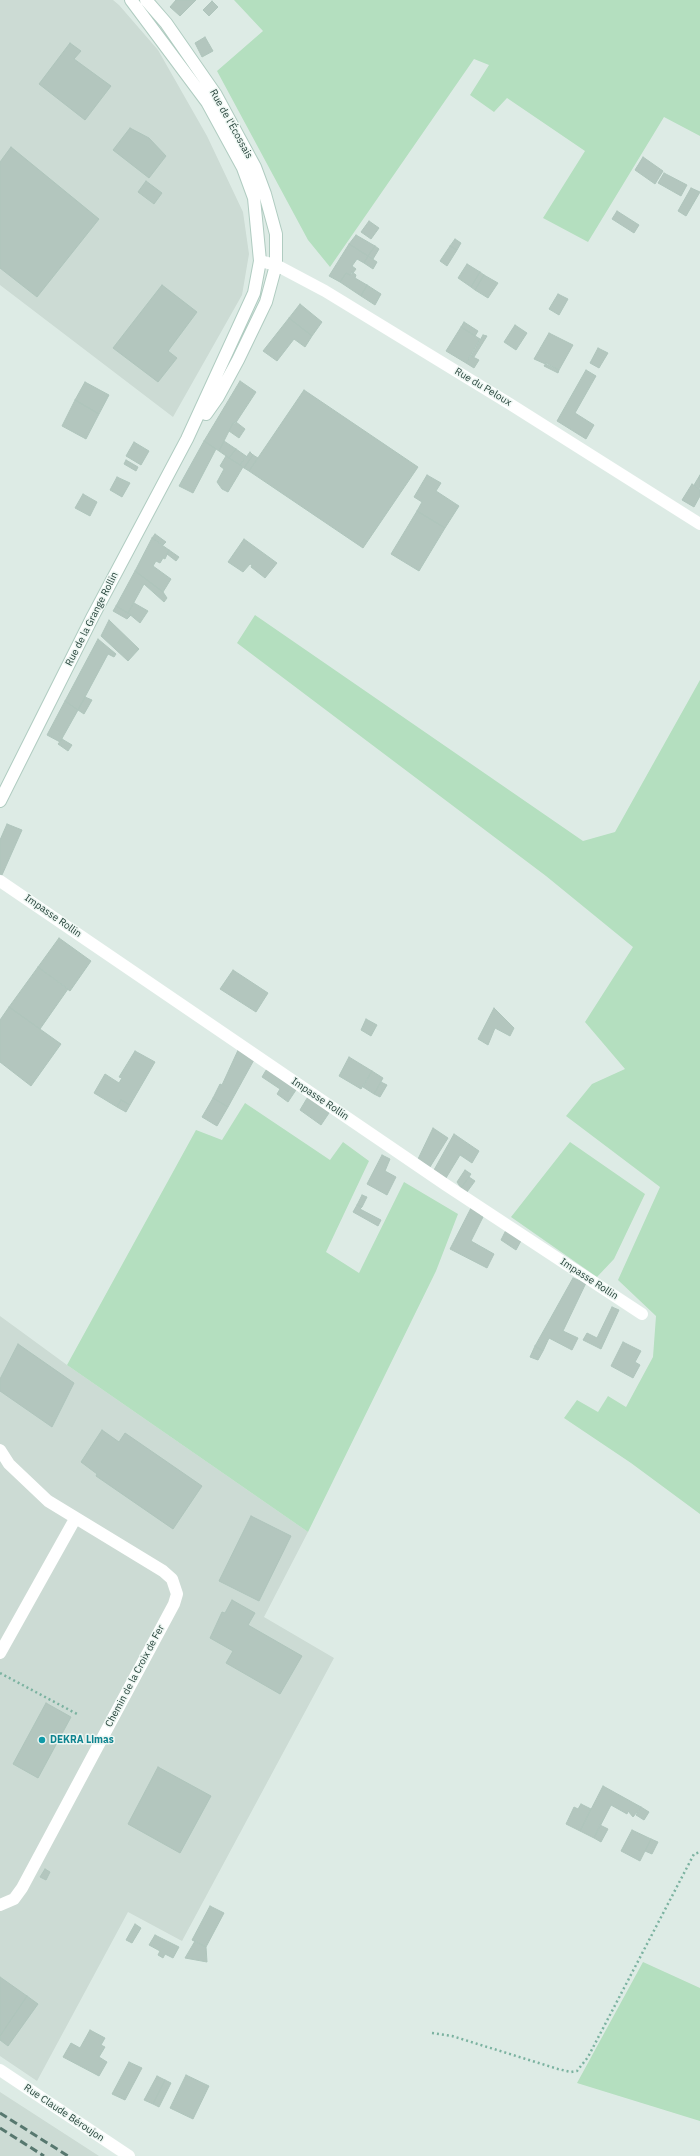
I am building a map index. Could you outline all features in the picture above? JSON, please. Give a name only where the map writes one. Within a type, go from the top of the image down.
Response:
[{"type":"street","name":"Rue de l'Écossais","points":[[131,0],[207,102],[243,168],[254,198],[260,261]]},
{"type":"street","name":"Rue de l'Écossais","points":[[146,0],[166,23],[216,95],[255,168],[265,194],[276,234],[276,265]]},
{"type":"street","name":"Rue du Peloux","points":[[260,261],[276,265],[325,291],[510,404],[700,524]]},
{"type":"street","name":"Rue de la Grange Rollin","points":[[0,801],[93,616],[188,439],[254,294],[260,261]]},
{"type":"street","name":"Rue de la Grange Rollin","points":[[188,439],[218,397],[244,349],[266,302],[276,265]]},
{"type":"street","name":"Impasse Rollin","points":[[0,881],[446,1185],[642,1314]]},
{"type":"street","name":"Chemin de la Croix de Fer","points":[[0,1450],[9,1464],[48,1501],[75,1519],[162,1571],[172,1580],[177,1594],[174,1604],[22,1888],[14,1899],[0,1905]]},
{"type":"street","points":[[0,1654],[75,1519]]},
{"type":"street","name":"Rue Claude Béroujon","points":[[0,2070],[128,2156]]},
{"type":"path","points":[[0,1672],[77,1714]]},
{"type":"path","points":[[432,2034],[452,2036],[558,2069],[571,2072],[577,2071],[588,2057],[694,1854],[700,1852]]},
{"type":"shaded area","points":[[0,0],[113,0],[119,5],[158,50],[207,136],[243,212],[249,254],[242,295],[173,417],[0,285]]},
{"type":"shaded area","points":[[0,1316],[67,1365],[308,1532],[264,1617],[334,1658],[182,1941],[128,1912],[37,2081],[0,2056]]},
{"type":"shaded area","points":[[0,2092],[99,2156],[0,2156]]},
{"type":"green space","points":[[234,0],[700,0],[700,136],[664,117],[588,242],[543,218],[585,151],[507,98],[494,112],[470,95],[489,65],[474,59],[330,267],[308,240],[217,71],[263,31]]},
{"type":"green space","points":[[255,615],[583,841],[615,832],[700,680],[700,1514],[631,1463],[564,1418],[577,1400],[598,1412],[608,1396],[626,1407],[653,1357],[656,1316],[618,1280],[660,1187],[566,1116],[592,1084],[625,1069],[585,1022],[633,947],[546,876],[237,643]]},
{"type":"green space","points":[[245,1103],[330,1160],[343,1142],[369,1161],[326,1252],[359,1273],[404,1182],[458,1214],[436,1271],[308,1532],[67,1365],[196,1130],[222,1140]]},
{"type":"green space","points":[[570,1142],[645,1194],[614,1259],[597,1277],[511,1217]]},
{"type":"green space","points":[[643,1962],[700,1988],[700,2121],[577,2083]]},
{"type":"building","points":[[176,0],[196,0],[180,16],[170,7]]},
{"type":"building","points":[[212,1],[218,7],[209,16],[203,10]]},
{"type":"building","points":[[205,37],[213,51],[202,57],[195,43]]},
{"type":"building","points":[[70,43],[81,51],[74,59],[111,86],[85,120],[39,84]]},
{"type":"building","points":[[130,128],[149,138],[166,156],[149,178],[113,150]]},
{"type":"building","points":[[11,147],[99,219],[37,297],[0,268],[0,162]]},
{"type":"building","points":[[643,157],[663,171],[655,184],[635,170]]},
{"type":"building","points":[[664,173],[687,185],[681,196],[658,183]]},
{"type":"building","points":[[146,181],[162,193],[154,204],[138,192]]},
{"type":"building","points":[[691,188],[700,192],[686,216],[678,211]]},
{"type":"building","points":[[617,211],[639,225],[634,233],[612,219]]},
{"type":"building","points":[[369,221],[379,228],[371,239],[361,232]]},
{"type":"building","points":[[356,235],[375,246],[368,256],[349,244]]},
{"type":"building","points":[[455,239],[461,243],[457,250],[450,246]]},
{"type":"building","points":[[349,244],[368,256],[364,263],[357,259],[352,266],[356,269],[350,275],[346,273],[340,282],[329,276]]},
{"type":"building","points":[[375,246],[379,249],[373,259],[368,256]]},
{"type":"building","points":[[450,246],[457,250],[447,266],[440,261]]},
{"type":"building","points":[[368,256],[377,262],[373,269],[364,263]]},
{"type":"building","points":[[467,264],[480,272],[471,287],[458,278]]},
{"type":"building","points":[[352,272],[356,275],[355,278],[367,285],[361,296],[340,282],[346,273],[350,275]]},
{"type":"building","points":[[480,272],[484,275],[475,290],[471,287]]},
{"type":"building","points":[[484,275],[498,283],[488,298],[475,290]]},
{"type":"building","points":[[162,285],[197,312],[168,351],[177,358],[158,382],[113,348]]},
{"type":"building","points":[[367,285],[381,294],[375,305],[361,296]]},
{"type":"building","points":[[558,294],[568,299],[559,315],[549,309]]},
{"type":"building","points":[[300,304],[322,322],[312,336],[289,318]]},
{"type":"building","points":[[289,318],[312,336],[305,347],[294,339],[277,361],[263,351]]},
{"type":"building","points":[[464,322],[478,331],[475,336],[461,327]]},
{"type":"building","points":[[515,325],[527,333],[516,350],[504,342]]},
{"type":"building","points":[[461,327],[480,339],[466,363],[446,351]]},
{"type":"building","points":[[549,333],[573,345],[559,370],[534,359]]},
{"type":"building","points":[[483,335],[487,336],[474,357],[471,356]]},
{"type":"building","points":[[598,348],[608,353],[599,368],[590,363]]},
{"type":"building","points":[[471,356],[479,360],[474,368],[466,363]]},
{"type":"building","points":[[546,363],[559,370],[558,373],[544,366]]},
{"type":"building","points":[[586,370],[596,376],[575,413],[594,425],[586,439],[557,421]]},
{"type":"building","points":[[240,381],[256,392],[235,424],[233,423],[219,451],[204,441]]},
{"type":"building","points":[[85,382],[109,395],[99,414],[75,400]]},
{"type":"building","points":[[304,390],[418,467],[363,548],[249,471]]},
{"type":"building","points":[[75,400],[99,414],[86,439],[62,426]]},
{"type":"building","points":[[236,422],[245,429],[239,438],[229,431],[233,423]]},
{"type":"building","points":[[204,441],[216,449],[193,493],[179,486]]},
{"type":"building","points":[[224,441],[236,449],[229,458],[219,451]]},
{"type":"building","points":[[134,442],[149,451],[141,465],[126,456]]},
{"type":"building","points":[[236,449],[246,456],[240,465],[229,458]]},
{"type":"building","points":[[250,452],[253,455],[244,468],[240,465]]},
{"type":"building","points":[[253,455],[258,458],[249,471],[244,468]]},
{"type":"building","points":[[226,456],[243,467],[228,492],[222,489],[217,482],[224,469],[220,466]]},
{"type":"building","points":[[126,460],[138,467],[136,471],[124,464]]},
{"type":"building","points":[[427,475],[441,483],[436,491],[459,506],[445,528],[417,511],[422,502],[414,497]]},
{"type":"building","points":[[700,475],[700,487],[699,489],[694,485]]},
{"type":"building","points":[[117,477],[130,483],[122,497],[110,490]]},
{"type":"building","points":[[692,484],[700,490],[700,496],[694,507],[682,500]]},
{"type":"building","points":[[83,494],[97,502],[90,516],[75,508]]},
{"type":"building","points":[[417,511],[445,528],[419,571],[391,554]]},
{"type":"building","points":[[155,534],[166,542],[163,545],[152,538]]},
{"type":"building","points":[[152,538],[169,550],[165,559],[163,558],[160,563],[156,561],[153,566],[171,579],[163,592],[135,571]]},
{"type":"building","points":[[244,539],[277,563],[265,578],[251,567],[252,565],[250,564],[243,572],[228,562]]},
{"type":"building","points":[[169,550],[179,557],[176,561],[167,554]]},
{"type":"building","points":[[135,571],[163,592],[167,598],[164,602],[144,584],[128,613],[116,606]]},
{"type":"building","points":[[134,603],[148,611],[140,623],[128,613]]},
{"type":"building","points":[[116,606],[131,615],[127,619],[113,611]]},
{"type":"building","points":[[109,620],[139,649],[128,661],[101,636]]},
{"type":"building","points":[[98,639],[116,654],[114,657],[108,654],[78,710],[65,701]]},
{"type":"building","points":[[85,697],[92,700],[84,714],[78,710]]},
{"type":"building","points":[[65,701],[78,710],[60,742],[47,735]]},
{"type":"building","points":[[62,739],[72,745],[68,751],[58,744]]},
{"type":"building","points":[[7,824],[22,830],[2,875],[0,874],[0,840]]},
{"type":"building","points":[[59,938],[91,961],[70,991],[38,967]]},
{"type":"building","points":[[38,967],[68,989],[40,1029],[9,1007]]},
{"type":"building","points":[[233,970],[268,993],[256,1012],[220,989]]},
{"type":"building","points":[[9,1007],[61,1044],[31,1086],[0,1062],[0,1020]]},
{"type":"building","points":[[494,1008],[514,1028],[510,1036],[495,1028],[488,1045],[478,1039]]},
{"type":"building","points":[[366,1019],[377,1025],[371,1036],[361,1030]]},
{"type":"building","points":[[239,1048],[255,1058],[228,1107],[213,1098],[220,1084],[222,1085]]},
{"type":"building","points":[[135,1051],[155,1062],[130,1105],[121,1100],[117,1107],[94,1093],[105,1074],[119,1083],[122,1078],[119,1077]]},
{"type":"building","points":[[349,1057],[372,1071],[361,1089],[339,1076]]},
{"type":"building","points":[[268,1067],[298,1087],[288,1102],[277,1094],[280,1089],[262,1077]]},
{"type":"building","points":[[372,1071],[383,1078],[374,1094],[363,1087]]},
{"type":"building","points":[[381,1082],[387,1085],[380,1097],[374,1094]]},
{"type":"building","points":[[309,1095],[331,1110],[321,1125],[300,1110]]},
{"type":"building","points":[[213,1098],[228,1107],[217,1126],[202,1117]]},
{"type":"building","points":[[121,1100],[130,1105],[126,1112],[117,1107]]},
{"type":"building","points":[[433,1128],[448,1138],[430,1167],[418,1159]]},
{"type":"building","points":[[454,1134],[479,1151],[472,1163],[460,1155],[446,1178],[434,1170]]},
{"type":"building","points":[[382,1155],[390,1159],[385,1171],[396,1177],[387,1195],[367,1184]]},
{"type":"building","points":[[465,1170],[471,1174],[461,1188],[457,1182]]},
{"type":"building","points":[[469,1177],[475,1181],[467,1192],[461,1188]]},
{"type":"building","points":[[362,1195],[367,1197],[362,1207],[357,1205]]},
{"type":"building","points":[[357,1205],[362,1207],[360,1209],[381,1220],[378,1226],[353,1212]]},
{"type":"building","points":[[471,1208],[483,1217],[471,1241],[494,1254],[487,1268],[450,1249]]},
{"type":"building","points":[[506,1230],[522,1239],[516,1250],[501,1240]]},
{"type":"building","points":[[573,1278],[586,1283],[563,1331],[578,1338],[572,1350],[549,1338],[543,1351],[535,1346]]},
{"type":"building","points":[[612,1307],[619,1310],[601,1349],[583,1340],[587,1333],[597,1338]]},
{"type":"building","points":[[623,1342],[641,1351],[635,1362],[640,1365],[633,1378],[611,1366]]},
{"type":"building","points":[[18,1344],[74,1383],[52,1427],[0,1391],[0,1379]]},
{"type":"building","points":[[535,1346],[543,1351],[538,1360],[530,1357]]},
{"type":"building","points":[[102,1430],[119,1442],[125,1433],[202,1486],[173,1529],[96,1476],[97,1474],[81,1462]]},
{"type":"building","points":[[251,1516],[291,1536],[259,1601],[219,1581]]},
{"type":"building","points":[[232,1600],[255,1613],[248,1625],[302,1656],[280,1694],[226,1663],[233,1651],[210,1638],[222,1612],[225,1613]]},
{"type":"building","name":"DEKRA Limas","points":[[46,1703],[71,1717],[38,1778],[13,1764]]},
{"type":"building","points":[[158,1767],[211,1796],[180,1853],[128,1824]]},
{"type":"building","points":[[603,1786],[641,1807],[633,1817],[628,1811],[627,1814],[611,1805],[594,1838],[580,1831]]},
{"type":"building","points":[[581,1804],[591,1809],[580,1831],[566,1824],[574,1807],[578,1809]]},
{"type":"building","points":[[641,1807],[649,1812],[644,1820],[636,1815]]},
{"type":"building","points":[[600,1825],[608,1829],[601,1842],[594,1838]]},
{"type":"building","points":[[632,1830],[651,1839],[640,1861],[621,1851]]},
{"type":"building","points":[[651,1839],[658,1842],[652,1854],[645,1851]]},
{"type":"building","points":[[45,1869],[50,1872],[46,1880],[40,1877]]},
{"type":"building","points":[[210,1906],[224,1913],[206,1947],[192,1940]]},
{"type":"building","points":[[135,1924],[141,1928],[132,1943],[126,1940]]},
{"type":"building","points":[[155,1935],[179,1947],[173,1958],[165,1954],[163,1958],[158,1955],[160,1951],[149,1945]]},
{"type":"building","points":[[195,1941],[206,1947],[207,1962],[185,1958]]},
{"type":"building","points":[[0,1977],[27,1996],[0,2036]]},
{"type":"building","points":[[27,1996],[38,2004],[8,2046],[0,2040],[0,2036]]},
{"type":"building","points":[[90,2030],[105,2038],[101,2045],[105,2047],[99,2057],[107,2062],[99,2076],[63,2057],[71,2043],[80,2048]]},
{"type":"building","points":[[129,2062],[142,2068],[125,2100],[112,2094]]},
{"type":"building","points":[[186,2075],[209,2086],[193,2119],[170,2108]]},
{"type":"building","points":[[157,2076],[165,2080],[153,2104],[144,2100]]},
{"type":"building","points":[[165,2080],[171,2083],[159,2107],[153,2104]]},
{"type":"railway","points":[[0,2113],[68,2156]]},
{"type":"railway","points":[[0,2128],[44,2156]]},
{"type":"place","name":"DEKRA Limas","points":[[42,1740]]}]
